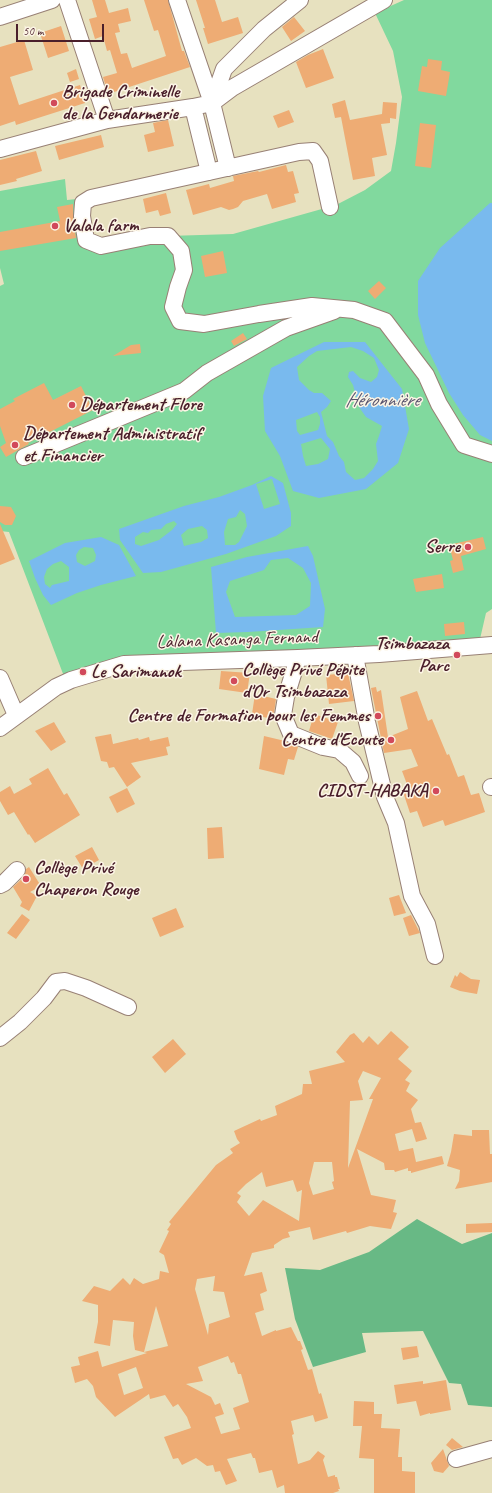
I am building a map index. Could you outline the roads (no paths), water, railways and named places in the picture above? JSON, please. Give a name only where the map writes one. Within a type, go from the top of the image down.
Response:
[{"type":"street","points":[[0,17],[52,0]]},
{"type":"street","points":[[67,0],[107,120]]},
{"type":"street","points":[[177,0],[212,102],[228,168]]},
{"type":"street","points":[[212,102],[224,69],[264,29],[300,0]]},
{"type":"street","points":[[0,149],[107,120],[193,107],[212,102],[232,88],[384,0]]},
{"type":"street","points":[[193,107],[209,172]]},
{"type":"street","points":[[330,207],[320,161],[313,151],[299,152],[91,198],[83,203],[82,216],[86,240],[101,246],[150,236],[168,236],[180,250],[184,270],[178,287],[174,307],[180,321],[204,324],[312,306],[354,310],[385,321],[426,375],[439,404],[464,445],[492,454]]},
{"type":"street","points":[[24,458],[184,390],[206,373],[286,328],[339,309]]},
{"type":"street","name":"Làlana Kasanga Fernand","points":[[0,728],[56,687],[71,680],[124,664],[298,658],[491,648]]},
{"type":"street","points":[[355,655],[367,722],[385,797],[396,823],[412,896],[427,924],[436,956]]},
{"type":"street","points":[[298,658],[286,698],[284,714],[292,734],[323,747],[339,750],[353,762],[360,776]]},
{"type":"street","points":[[0,678],[16,715]]},
{"type":"street","points":[[0,885],[17,870]]},
{"type":"street","points":[[0,1038],[20,1022],[44,998],[56,982],[64,981],[86,988],[128,1007]]},
{"type":"street","points":[[456,1459],[492,1449]]},
{"type":"water","points":[[490,203],[492,203],[492,441],[480,435],[463,415],[449,393],[425,343],[418,315],[418,281],[440,248]]},
{"type":"water","name":"Héronnière","points":[[324,342],[365,342],[402,389],[409,429],[398,463],[366,489],[319,498],[293,491],[280,456],[265,431],[263,396],[271,368]],"holes":[[[351,347],[363,351],[374,358],[379,370],[377,377],[371,382],[360,378],[353,371],[349,372],[348,377],[353,385],[359,407],[366,417],[382,426],[376,444],[378,461],[373,469],[364,478],[355,480],[346,472],[344,462],[339,456],[333,442],[327,436],[321,412],[331,401],[322,393],[314,393],[309,390],[299,380],[297,367],[317,351]],[[317,412],[320,417],[320,424],[318,430],[300,435],[297,431],[296,420]],[[321,438],[330,449],[328,459],[318,464],[306,466],[301,444]]]},
{"type":"water","points":[[271,476],[283,483],[291,513],[291,526],[276,536],[226,554],[161,572],[143,573],[120,540],[119,529],[184,506],[219,497],[252,485]],"holes":[[[272,479],[280,504],[264,509],[256,484]],[[240,510],[245,514],[247,526],[239,542],[235,545],[225,545],[224,532],[228,519],[236,517]],[[174,521],[177,524],[159,540],[141,546],[135,544],[135,537],[143,532],[148,533],[151,530],[161,529],[166,524]],[[202,526],[207,530],[208,538],[201,542],[184,546],[181,535],[188,529]]]},
{"type":"water","points":[[101,537],[119,545],[136,576],[77,593],[51,605],[43,595],[29,561],[65,543]],"holes":[[[84,547],[93,548],[96,555],[95,561],[85,566],[77,562],[76,555],[79,550]],[[61,561],[69,567],[69,581],[52,585],[50,588],[45,584],[44,577],[47,569],[53,564]]]},
{"type":"water","points":[[308,546],[313,556],[325,609],[323,627],[216,633],[211,567],[247,557]],"holes":[[[288,558],[303,568],[311,583],[310,606],[296,615],[235,617],[226,592],[230,581],[264,570],[271,560]]]},
{"type":"place","name":"Brigade Criminelle de la Gendarmerie","points":[[54,103]]},
{"type":"place","name":"Valala farm","points":[[55,226]]},
{"type":"place","name":"Département Flore","points":[[72,405]]},
{"type":"place","name":"Département Administratif et Financier","points":[[15,445]]},
{"type":"place","name":"Serre","points":[[468,547]]},
{"type":"place","name":"Tsimbazaza Parc","points":[[457,655]]},
{"type":"place","name":"Le Sarimanok","points":[[83,672]]},
{"type":"place","name":"Collège Privé Pépite d'Or Tsimbazaza","points":[[234,681]]},
{"type":"place","name":"Centre de Formation pour les Femmes","points":[[378,716]]},
{"type":"place","name":"Centre d'Ecoute","points":[[391,740]]},
{"type":"place","name":"CIDST-HABAKA","points":[[436,791]]},
{"type":"place","name":"Collège Privé Chaperon Rouge","points":[[26,879]]}]
